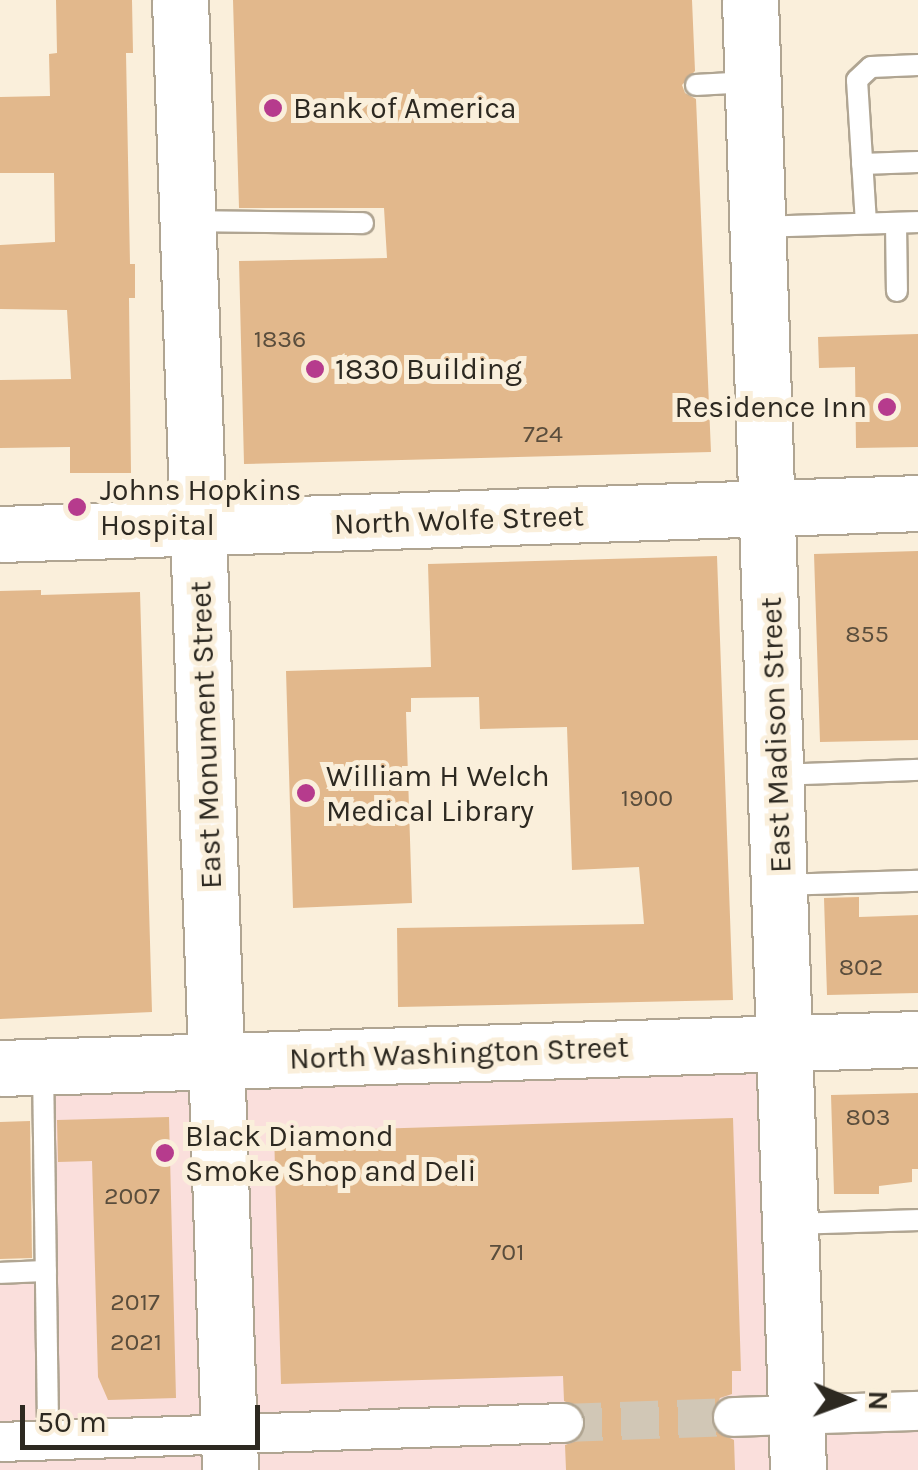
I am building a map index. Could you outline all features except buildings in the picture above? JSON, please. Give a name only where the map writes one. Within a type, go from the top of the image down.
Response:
[{"type":"main road","name":"East Monument Street","points":[[180,0],[230,1452]]},
{"type":"main road","name":"East Madison Street","points":[[750,0],[798,1470]]},
{"type":"main road","name":"North Wolfe Street","points":[[0,534],[918,503]]},
{"type":"main road","name":"North Washington Street","points":[[22,1068],[918,1038]]},
{"type":"street","points":[[733,1417],[918,1411]]},
{"type":"street","points":[[0,1442],[48,1440],[230,1452],[564,1423]]},
{"type":"lane","points":[[866,223],[858,80],[871,66],[918,65]]},
{"type":"lane","points":[[696,85],[752,82]]},
{"type":"lane","points":[[862,164],[918,162]]},
{"type":"lane","points":[[188,221],[364,223]]},
{"type":"lane","points":[[756,227],[918,222]]},
{"type":"lane","points":[[896,223],[897,292]]},
{"type":"lane","points":[[777,775],[918,770]]},
{"type":"lane","points":[[780,885],[918,881]]},
{"type":"lane","points":[[22,1068],[46,1271],[48,1440]]},
{"type":"lane","points":[[791,1224],[918,1220]]},
{"type":"lane","points":[[0,1273],[46,1271]]},
{"type":"shaded area","points":[[785,1042],[788,1425],[918,1419],[918,1470],[0,1470],[0,1270],[40,1268],[38,1071]]},
{"type":"tunnel","points":[[564,1423],[733,1417]]},
{"type":"place","name":"Bank of America","points":[[273,108]]},
{"type":"place","name":"1830 Building","points":[[315,369]]},
{"type":"place","name":"Residence Inn","points":[[887,407]]},
{"type":"place","name":"Johns Hopkins Hospital","points":[[77,507]]},
{"type":"place","name":"William H Welch Medical Library","points":[[306,793]]},
{"type":"place","name":"Black Diamond Smoke Shop and Deli","points":[[165,1153]]}]
